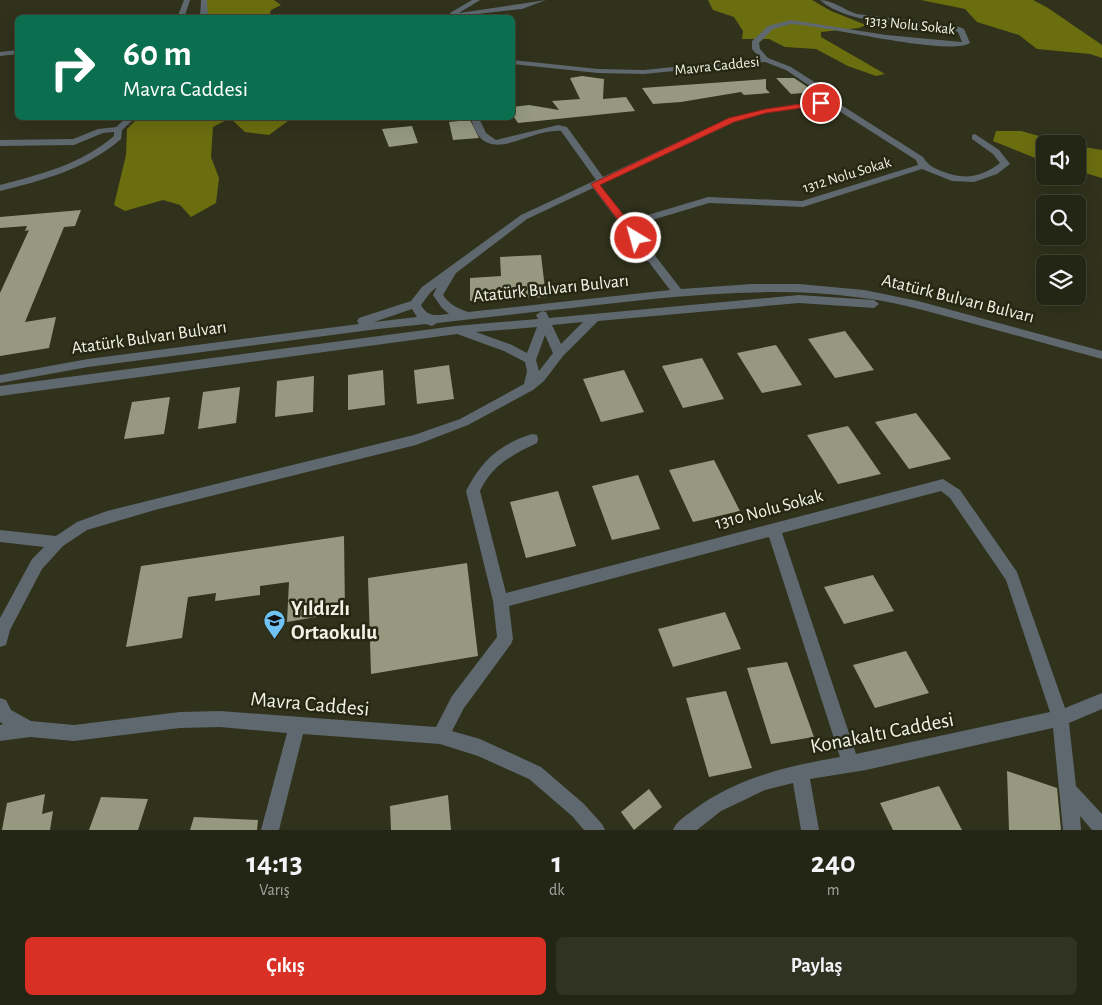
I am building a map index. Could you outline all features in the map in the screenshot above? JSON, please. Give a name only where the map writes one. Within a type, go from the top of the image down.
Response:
[{"type":"street","points":[[181,15],[187,0]]},
{"type":"street","points":[[204,0],[204,15]]},
{"type":"street","points":[[454,15],[477,0]]},
{"type":"street","points":[[502,15],[543,0]]},
{"type":"street","name":"1313 Nolu Sokak","points":[[765,60],[756,49],[755,43],[769,29],[789,22],[880,37],[958,45],[966,43],[961,32],[954,28],[856,16],[842,12],[823,0]]},
{"type":"street","points":[[459,15],[530,4]]},
{"type":"street","points":[[0,54],[15,52]]},
{"type":"street","name":"Mavra Caddesi","points":[[515,62],[598,71],[644,72],[765,60],[776,62],[805,78],[824,92],[822,96]]},
{"type":"street","points":[[530,360],[508,348],[429,321],[417,309],[415,304],[432,284],[524,217],[732,120],[766,111],[821,103],[822,96]]},
{"type":"street","name":"1312 Nolu Sokak","points":[[626,225],[708,200],[803,204],[923,166],[920,159],[822,96]]},
{"type":"street","points":[[0,143],[74,142],[101,131],[118,128],[128,120]]},
{"type":"street","points":[[476,120],[487,141],[496,143],[558,128],[564,129],[626,225],[678,293]]},
{"type":"street","points":[[0,186],[24,181],[84,163],[106,149],[118,137],[118,128]]},
{"type":"street","points":[[923,166],[944,176],[964,181],[970,181],[996,172],[1005,164],[996,152],[975,136]]},
{"type":"street","points":[[454,268],[438,295],[446,307],[453,312],[471,315]]},
{"type":"street","name":"Atatürk Bulvarı Bulvarı","points":[[0,379],[88,363],[335,331],[678,293],[752,288],[799,288],[864,294],[918,305],[1102,354]]},
{"type":"street","name":"Atatürk Bulvarı Bulvarı","points":[[0,391],[455,330],[799,298],[845,300],[919,312],[1102,362]]},
{"type":"street","points":[[335,331],[417,303]]},
{"type":"street","points":[[540,308],[544,322],[559,353]]},
{"type":"street","points":[[0,640],[3,628],[37,564],[58,542],[82,526],[107,517],[416,440],[464,422],[529,386],[546,372],[559,353],[595,317]]},
{"type":"street","points":[[529,386],[533,370],[530,360],[544,322]]},
{"type":"street","points":[[440,736],[458,702],[505,639],[501,601],[473,491],[490,462],[532,439]]},
{"type":"street","name":"1310 Nolu Sokak","points":[[501,601],[943,485],[955,494],[1012,577],[1060,718]]},
{"type":"street","points":[[773,529],[851,764]]},
{"type":"street","points":[[0,536],[58,542]]},
{"type":"street","name":"Konakaltı Caddesi","points":[[682,830],[715,805],[763,782],[800,772],[851,764],[1060,718],[1102,701]]},
{"type":"street","name":"Mavra Caddesi","points":[[0,706],[6,716],[30,729],[74,734],[180,720],[220,718],[440,736],[480,748],[535,773],[578,810],[596,830]]},
{"type":"street","points":[[1060,718],[1072,830]]},
{"type":"street","points":[[270,830],[297,725]]},
{"type":"street","points":[[0,734],[30,729]]},
{"type":"street","points":[[800,772],[810,830]]},
{"type":"street","points":[[1068,790],[1102,828]]},
{"type":"shaded area","points":[[205,0],[274,0],[281,5],[271,10],[270,15],[208,15]]},
{"type":"shaded area","points":[[708,0],[812,0],[831,11],[866,25],[859,28],[821,32],[821,37],[885,74],[876,76],[848,66],[816,49],[785,47],[769,39],[742,39],[743,31],[734,17],[713,10]]},
{"type":"shaded area","points":[[921,0],[1033,0],[1102,45],[1102,58],[1090,54],[1037,49],[1019,35],[977,22],[965,9]]},
{"type":"shaded area","points":[[136,120],[226,120],[213,127],[211,157],[219,178],[216,203],[191,217],[180,205],[163,200],[125,211],[114,205],[126,155],[127,129]]},
{"type":"shaded area","points":[[232,120],[289,120],[269,135],[245,132]]},
{"type":"shaded area","points":[[996,131],[1021,131],[1036,135],[1036,158],[993,141]]},
{"type":"shaded area","points":[[1086,147],[1102,150],[1102,178],[1086,173]]},
{"type":"building","points":[[582,76],[604,79],[603,99],[626,97],[635,111],[518,123],[515,118],[515,107],[529,105],[559,110],[552,101],[580,99],[570,78]]},
{"type":"building","points":[[776,78],[794,78],[815,92],[791,94]]},
{"type":"building","points":[[766,79],[766,89],[770,93],[744,95],[741,92],[681,102],[653,104],[642,88]]},
{"type":"building","points":[[470,120],[479,138],[453,140],[449,122]]},
{"type":"building","points":[[412,126],[418,143],[389,147],[382,129]]},
{"type":"building","points":[[81,210],[75,226],[64,227],[25,322],[56,317],[49,348],[0,356],[0,293],[29,230],[25,231],[27,226],[0,228],[0,217]]},
{"type":"building","points":[[541,255],[546,297],[470,301],[470,278],[501,276],[500,257]]},
{"type":"building","points":[[845,331],[874,370],[835,378],[808,339]]},
{"type":"building","points":[[776,345],[802,385],[762,393],[737,353]]},
{"type":"building","points":[[702,358],[724,399],[683,408],[662,366]]},
{"type":"building","points":[[449,365],[454,399],[417,404],[414,370]]},
{"type":"building","points":[[383,370],[385,405],[348,410],[348,375]]},
{"type":"building","points":[[624,370],[644,412],[601,422],[583,379]]},
{"type":"building","points":[[314,376],[313,412],[275,417],[277,381]]},
{"type":"building","points":[[240,387],[236,423],[198,429],[203,392]]},
{"type":"building","points":[[170,397],[164,434],[124,439],[132,402]]},
{"type":"building","points":[[916,413],[951,459],[909,469],[875,422]]},
{"type":"building","points":[[848,426],[881,474],[838,484],[807,435]]},
{"type":"building","points":[[714,460],[740,511],[693,522],[669,470]]},
{"type":"building","points":[[638,475],[660,529],[612,540],[592,486]]},
{"type":"building","points":[[558,491],[576,546],[526,558],[510,502]]},
{"type":"building","points":[[344,536],[345,612],[287,622],[289,582],[260,586],[260,595],[215,601],[216,593],[188,597],[182,638],[126,647],[141,566]]},
{"type":"building","points":[[467,563],[478,656],[371,674],[368,578]]},
{"type":"building","points":[[873,575],[894,611],[844,624],[824,587]]},
{"type":"building","points":[[725,612],[741,649],[673,667],[658,629]]},
{"type":"building","points":[[906,651],[929,693],[875,708],[853,665]]},
{"type":"building","points":[[787,662],[814,737],[771,744],[747,668]]},
{"type":"building","points":[[726,691],[752,768],[709,777],[686,698]]},
{"type":"building","points":[[1007,771],[1057,788],[1061,830],[1009,830]]},
{"type":"building","points":[[939,786],[962,830],[893,830],[880,803]]},
{"type":"building","points":[[649,789],[662,807],[634,830],[621,812]]},
{"type":"building","points":[[45,794],[42,814],[53,811],[50,830],[2,830],[7,803]]},
{"type":"building","points":[[448,795],[451,830],[391,830],[390,806]]},
{"type":"building","points":[[101,797],[148,799],[138,830],[89,830]]},
{"type":"building","points":[[194,817],[258,820],[257,830],[190,830]]},
{"type":"place","name":"Yıldızlı Ortaokulu","points":[[275,639]]},
{"type":"route","points":[[636,238],[595,184],[732,120],[766,111],[794,109],[821,103]]}]
